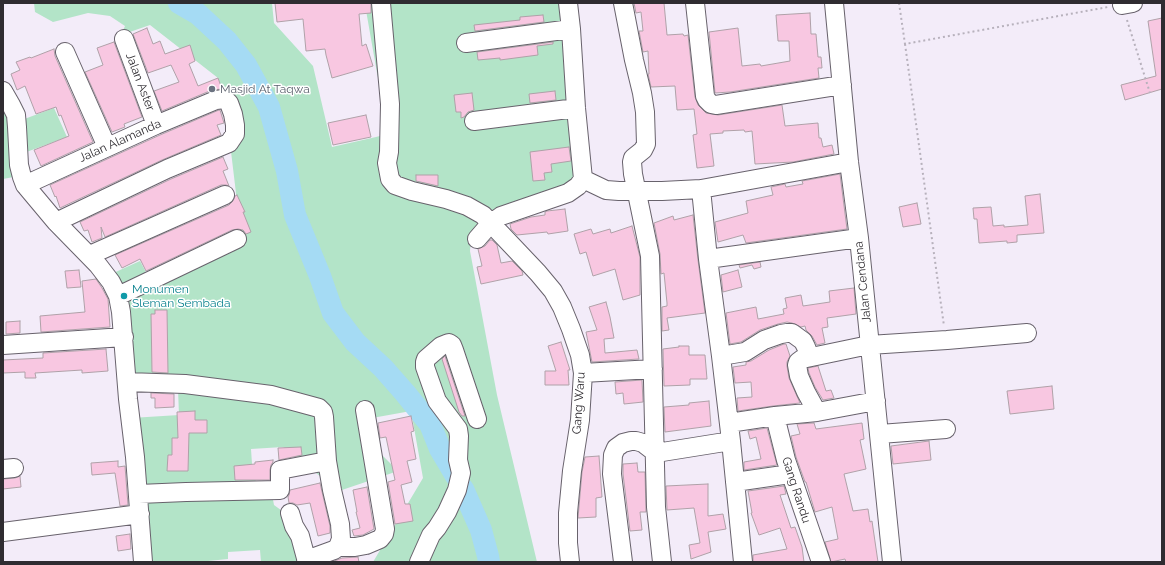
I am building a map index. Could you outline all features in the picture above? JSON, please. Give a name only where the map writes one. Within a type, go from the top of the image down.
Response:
[{"type":"street","name":"Gang Waru","points":[[381,3],[390,104],[389,152],[387,164],[390,180],[395,185],[467,206],[483,215],[553,291],[562,307],[580,355],[583,373],[580,420],[572,471],[568,513],[570,562]]},
{"type":"street","points":[[476,239],[490,224],[501,216],[568,193],[578,186],[584,179],[576,108],[568,3]]},
{"type":"street","points":[[623,3],[645,112],[646,144],[643,150],[634,158],[632,162],[636,191],[650,256],[656,453],[656,507],[662,562]]},
{"type":"street","points":[[695,3],[705,96],[711,104],[842,85]]},
{"type":"street","name":"Jalan Cendana","points":[[834,3],[849,162],[859,238],[892,562]]},
{"type":"street","points":[[466,43],[571,29]]},
{"type":"street","name":"Jalan Aster","points":[[124,39],[156,125]]},
{"type":"street","points":[[65,52],[107,147]]},
{"type":"street","points":[[3,92],[11,105],[17,121],[19,166],[26,185],[56,222],[90,255],[106,275],[118,296],[124,336],[127,382],[139,494],[143,562]]},
{"type":"street","name":"Jalan Alamanda","points":[[26,185],[156,125],[216,100],[224,99],[229,103],[234,114],[235,134],[229,142],[166,169],[56,222]]},
{"type":"street","points":[[474,121],[576,108]]},
{"type":"street","points":[[584,179],[606,190],[662,192],[701,190],[849,162]]},
{"type":"street","points":[[701,190],[708,259],[729,423],[743,562]]},
{"type":"street","points":[[90,255],[224,195]]},
{"type":"street","points":[[708,259],[859,238]]},
{"type":"street","points":[[118,296],[237,239]]},
{"type":"street","points":[[721,356],[745,352],[764,340],[781,334],[792,333],[803,341],[810,357]]},
{"type":"street","points":[[817,412],[799,376],[797,365],[802,359],[869,345],[1027,333]]},
{"type":"street","points":[[3,345],[124,336]]},
{"type":"street","points":[[419,562],[431,536],[447,512],[457,490],[461,474],[458,460],[458,429],[437,401],[425,367],[426,359],[441,346],[449,343],[452,345],[477,419]]},
{"type":"street","points":[[583,373],[653,369]]},
{"type":"street","points":[[127,382],[185,384],[271,395],[319,408],[324,417],[327,461],[342,532],[338,547]]},
{"type":"street","points":[[729,423],[775,416],[817,412],[876,401]]},
{"type":"street","points":[[290,513],[294,526],[300,536],[306,562],[338,547],[355,547],[366,545],[380,539],[384,534],[365,410]]},
{"type":"street","name":"Gang Randu","points":[[775,416],[790,474],[821,562]]},
{"type":"street","points":[[880,434],[946,429]]},
{"type":"street","points":[[623,562],[611,466],[616,448],[623,443],[636,441],[643,443],[656,453],[731,441]]},
{"type":"street","points":[[139,494],[280,490],[280,470],[327,461]]},
{"type":"street","points":[[735,482],[790,474]]},
{"type":"street","points":[[3,532],[140,514]]},
{"type":"path","points":[[899,3],[946,340]]},
{"type":"path","points":[[905,44],[1128,4],[1150,93]]},
{"type":"green space","points":[[34,3],[272,3],[274,23],[313,66],[332,147],[391,133],[377,73],[365,3],[565,3],[583,179],[569,203],[492,219],[471,239],[470,251],[497,395],[537,562],[373,562],[423,478],[411,411],[361,420],[362,435],[398,471],[339,491],[283,447],[251,449],[253,479],[271,489],[274,505],[300,524],[308,562],[261,562],[260,550],[228,552],[228,559],[208,562],[143,562],[131,418],[179,415],[178,389],[128,390],[109,275],[140,261],[150,280],[241,235],[224,93],[218,78],[150,25],[121,35],[125,26],[110,16],[88,13],[53,22],[35,12]]},
{"type":"green space","points":[[3,88],[19,121],[54,108],[67,137],[21,154],[24,175],[3,179]]},
{"type":"building","points":[[275,3],[371,3],[371,13],[359,14],[362,46],[366,44],[373,66],[332,78],[325,49],[306,51],[303,19],[277,22]]},
{"type":"building","points":[[634,3],[664,3],[667,35],[688,35],[695,97],[698,105],[706,113],[718,115],[782,105],[785,126],[818,123],[819,138],[821,138],[823,147],[832,145],[834,154],[793,162],[755,164],[752,131],[723,131],[723,133],[710,134],[714,166],[697,168],[693,135],[697,134],[694,109],[677,110],[675,86],[651,87],[648,74],[648,51],[643,52],[639,31],[643,31],[641,12],[636,13]]},
{"type":"building","points":[[810,13],[811,34],[816,34],[818,57],[821,57],[822,68],[818,68],[819,78],[715,93],[709,32],[738,28],[742,66],[760,64],[761,66],[790,61],[789,41],[778,41],[776,15]]},
{"type":"building","points":[[543,15],[544,22],[475,31],[474,25],[520,20],[520,17]]},
{"type":"building","points":[[1162,18],[1162,89],[1125,100],[1121,85],[1156,76],[1148,21]]},
{"type":"building","points":[[147,28],[153,44],[160,41],[165,54],[190,45],[195,61],[189,64],[198,86],[218,78],[222,89],[212,90],[162,111],[154,91],[179,82],[171,65],[148,73],[133,34]]},
{"type":"building","points":[[114,42],[142,117],[124,124],[125,127],[112,132],[85,72],[103,65],[97,48]]},
{"type":"building","points":[[553,42],[553,44],[537,46],[538,55],[500,60],[500,58],[478,60],[477,52]]},
{"type":"building","points":[[54,49],[55,56],[93,142],[41,166],[34,150],[69,136],[61,115],[59,116],[56,107],[36,114],[25,86],[17,90],[11,74],[20,70],[16,62]]},
{"type":"building","points":[[555,91],[556,100],[530,103],[529,94]]},
{"type":"building","points":[[472,93],[474,110],[468,112],[461,118],[461,112],[456,112],[454,95]]},
{"type":"building","points":[[219,110],[224,123],[217,125],[221,135],[162,160],[60,208],[50,185]]},
{"type":"building","points":[[366,115],[371,137],[333,145],[328,123]]},
{"type":"building","points":[[569,147],[571,161],[551,164],[552,172],[544,173],[545,180],[533,181],[530,152]]},
{"type":"building","points":[[223,157],[228,169],[223,171],[229,186],[221,185],[105,237],[101,227],[102,238],[92,242],[88,230],[84,231],[80,222],[171,179]]},
{"type":"building","points":[[840,174],[847,229],[746,243],[743,235],[718,242],[715,222],[748,213],[746,201],[773,195],[771,187],[785,184],[786,187],[803,184],[802,181]]},
{"type":"building","points":[[416,175],[438,175],[438,186],[416,181]]},
{"type":"building","points":[[1040,194],[1044,233],[1017,235],[1017,242],[1007,243],[1007,241],[979,243],[977,219],[974,219],[973,208],[991,207],[993,226],[1004,225],[1004,227],[1028,225],[1025,196]]},
{"type":"building","points":[[237,195],[245,212],[243,212],[251,232],[246,234],[243,230],[232,230],[146,271],[140,259],[122,268],[115,255],[229,205]]},
{"type":"building","points":[[917,203],[921,224],[903,227],[899,207]]},
{"type":"building","points":[[565,209],[568,231],[548,234],[547,232],[517,235],[511,229],[510,224],[531,217],[545,215],[545,212],[547,211]]},
{"type":"building","points":[[693,215],[705,313],[667,318],[669,330],[662,331],[662,307],[667,306],[667,303],[664,273],[661,274],[660,254],[654,223],[673,216],[674,220]]},
{"type":"building","points":[[632,226],[640,257],[640,295],[623,300],[615,269],[593,276],[586,252],[580,254],[574,234],[591,229],[593,234],[610,229],[611,233]]},
{"type":"building","points":[[490,240],[497,245],[501,263],[512,261],[522,271],[523,275],[481,284],[477,267],[482,266],[478,249],[485,246]]},
{"type":"building","points":[[760,262],[761,267],[754,269],[752,265],[740,268],[739,265]]},
{"type":"building","points":[[79,270],[81,287],[67,288],[65,271]]},
{"type":"building","points":[[738,270],[742,287],[723,292],[721,275]]},
{"type":"building","points":[[96,279],[108,299],[110,327],[41,332],[40,316],[85,312],[82,281]]},
{"type":"building","points":[[854,288],[856,314],[827,318],[828,327],[822,328],[825,343],[817,345],[812,336],[806,330],[805,326],[801,327],[787,322],[760,330],[741,342],[730,344],[726,313],[756,307],[758,319],[784,314],[783,309],[787,308],[785,298],[801,295],[803,306],[830,302],[829,291]]},
{"type":"building","points":[[606,302],[614,338],[604,339],[605,353],[637,350],[639,359],[592,362],[586,332],[597,330],[589,307]]},
{"type":"building","points":[[155,310],[167,310],[168,373],[152,372],[151,314],[155,314]]},
{"type":"building","points":[[20,321],[20,333],[6,334],[6,322]]},
{"type":"building","points":[[561,342],[570,370],[568,370],[569,385],[545,385],[545,371],[556,371],[548,346]]},
{"type":"building","points":[[786,344],[790,356],[787,362],[789,378],[800,403],[738,411],[737,398],[752,397],[751,382],[735,383],[733,367],[746,365],[746,362],[751,361],[769,350]]},
{"type":"building","points":[[689,346],[689,355],[705,355],[707,379],[690,379],[690,385],[664,386],[663,349]]},
{"type":"building","points":[[106,349],[108,371],[82,373],[82,370],[35,373],[36,378],[25,378],[25,372],[3,373],[3,360],[43,358],[43,353]]},
{"type":"building","points":[[445,356],[465,416],[462,416],[459,412],[442,359]]},
{"type":"building","points":[[818,366],[826,391],[831,390],[834,398],[823,400],[815,387],[808,368]]},
{"type":"building","points":[[642,380],[643,402],[624,404],[623,393],[616,394],[615,382]]},
{"type":"building","points":[[1052,386],[1054,409],[1010,414],[1007,391]]},
{"type":"building","points":[[151,393],[174,394],[174,407],[155,408],[155,398],[151,398]]},
{"type":"building","points":[[709,401],[711,426],[665,432],[664,407],[689,405],[689,403]]},
{"type":"building","points":[[195,411],[195,420],[207,420],[207,433],[189,433],[188,471],[167,471],[168,455],[172,455],[172,438],[178,438],[177,412]]},
{"type":"building","points":[[411,416],[414,431],[411,432],[416,459],[407,461],[412,482],[401,485],[405,504],[410,504],[413,521],[395,524],[388,482],[395,480],[386,437],[380,438],[378,423]]},
{"type":"building","points":[[814,423],[816,429],[862,423],[864,439],[860,440],[866,469],[844,474],[853,511],[868,509],[870,522],[872,521],[878,562],[846,562],[845,559],[831,562],[825,542],[838,539],[832,507],[815,512],[806,482],[796,457],[791,436],[800,434],[797,424]]},
{"type":"building","points":[[767,428],[777,465],[744,470],[744,462],[761,459],[756,437],[750,439],[748,431]]},
{"type":"building","points":[[929,441],[931,460],[893,464],[891,446]]},
{"type":"building","points":[[301,447],[302,455],[279,460],[278,448]]},
{"type":"building","points":[[599,456],[602,497],[596,498],[596,517],[578,518],[582,472],[585,457]]},
{"type":"building","points":[[273,460],[270,470],[270,480],[235,480],[234,466],[255,464],[255,462]]},
{"type":"building","points":[[118,461],[118,467],[125,466],[128,505],[120,506],[115,473],[92,475],[91,463]]},
{"type":"building","points":[[637,463],[638,472],[645,472],[646,512],[640,512],[642,530],[630,531],[623,464]]},
{"type":"building","points":[[20,476],[21,487],[3,489],[3,479]]},
{"type":"building","points":[[320,483],[330,526],[330,533],[318,536],[310,503],[297,505],[289,503],[288,497],[290,490]]},
{"type":"building","points":[[708,484],[708,516],[723,514],[726,529],[708,532],[711,552],[691,559],[689,545],[700,543],[694,508],[667,510],[666,486]]},
{"type":"building","points":[[784,486],[786,494],[780,495],[791,528],[795,527],[802,547],[804,562],[753,562],[753,555],[787,549],[780,528],[759,535],[751,513],[748,491]]},
{"type":"building","points":[[367,487],[374,529],[363,535],[354,536],[352,530],[360,528],[353,490]]},
{"type":"building","points":[[130,534],[131,549],[118,551],[116,536]]},
{"type":"building","points":[[358,557],[359,562],[332,562],[342,558]]},
{"type":"waterway","points":[[179,3],[198,14],[227,41],[246,65],[269,107],[287,171],[295,215],[320,276],[333,313],[355,342],[383,368],[430,424],[440,449],[456,476]]},
{"type":"waterway","points":[[463,489],[481,530],[489,562]]},
{"type":"place","name":"Masjid At Taqwa","points":[[212,89]]},
{"type":"place","name":"Monumen Sleman Sembada","points":[[124,296]]}]
